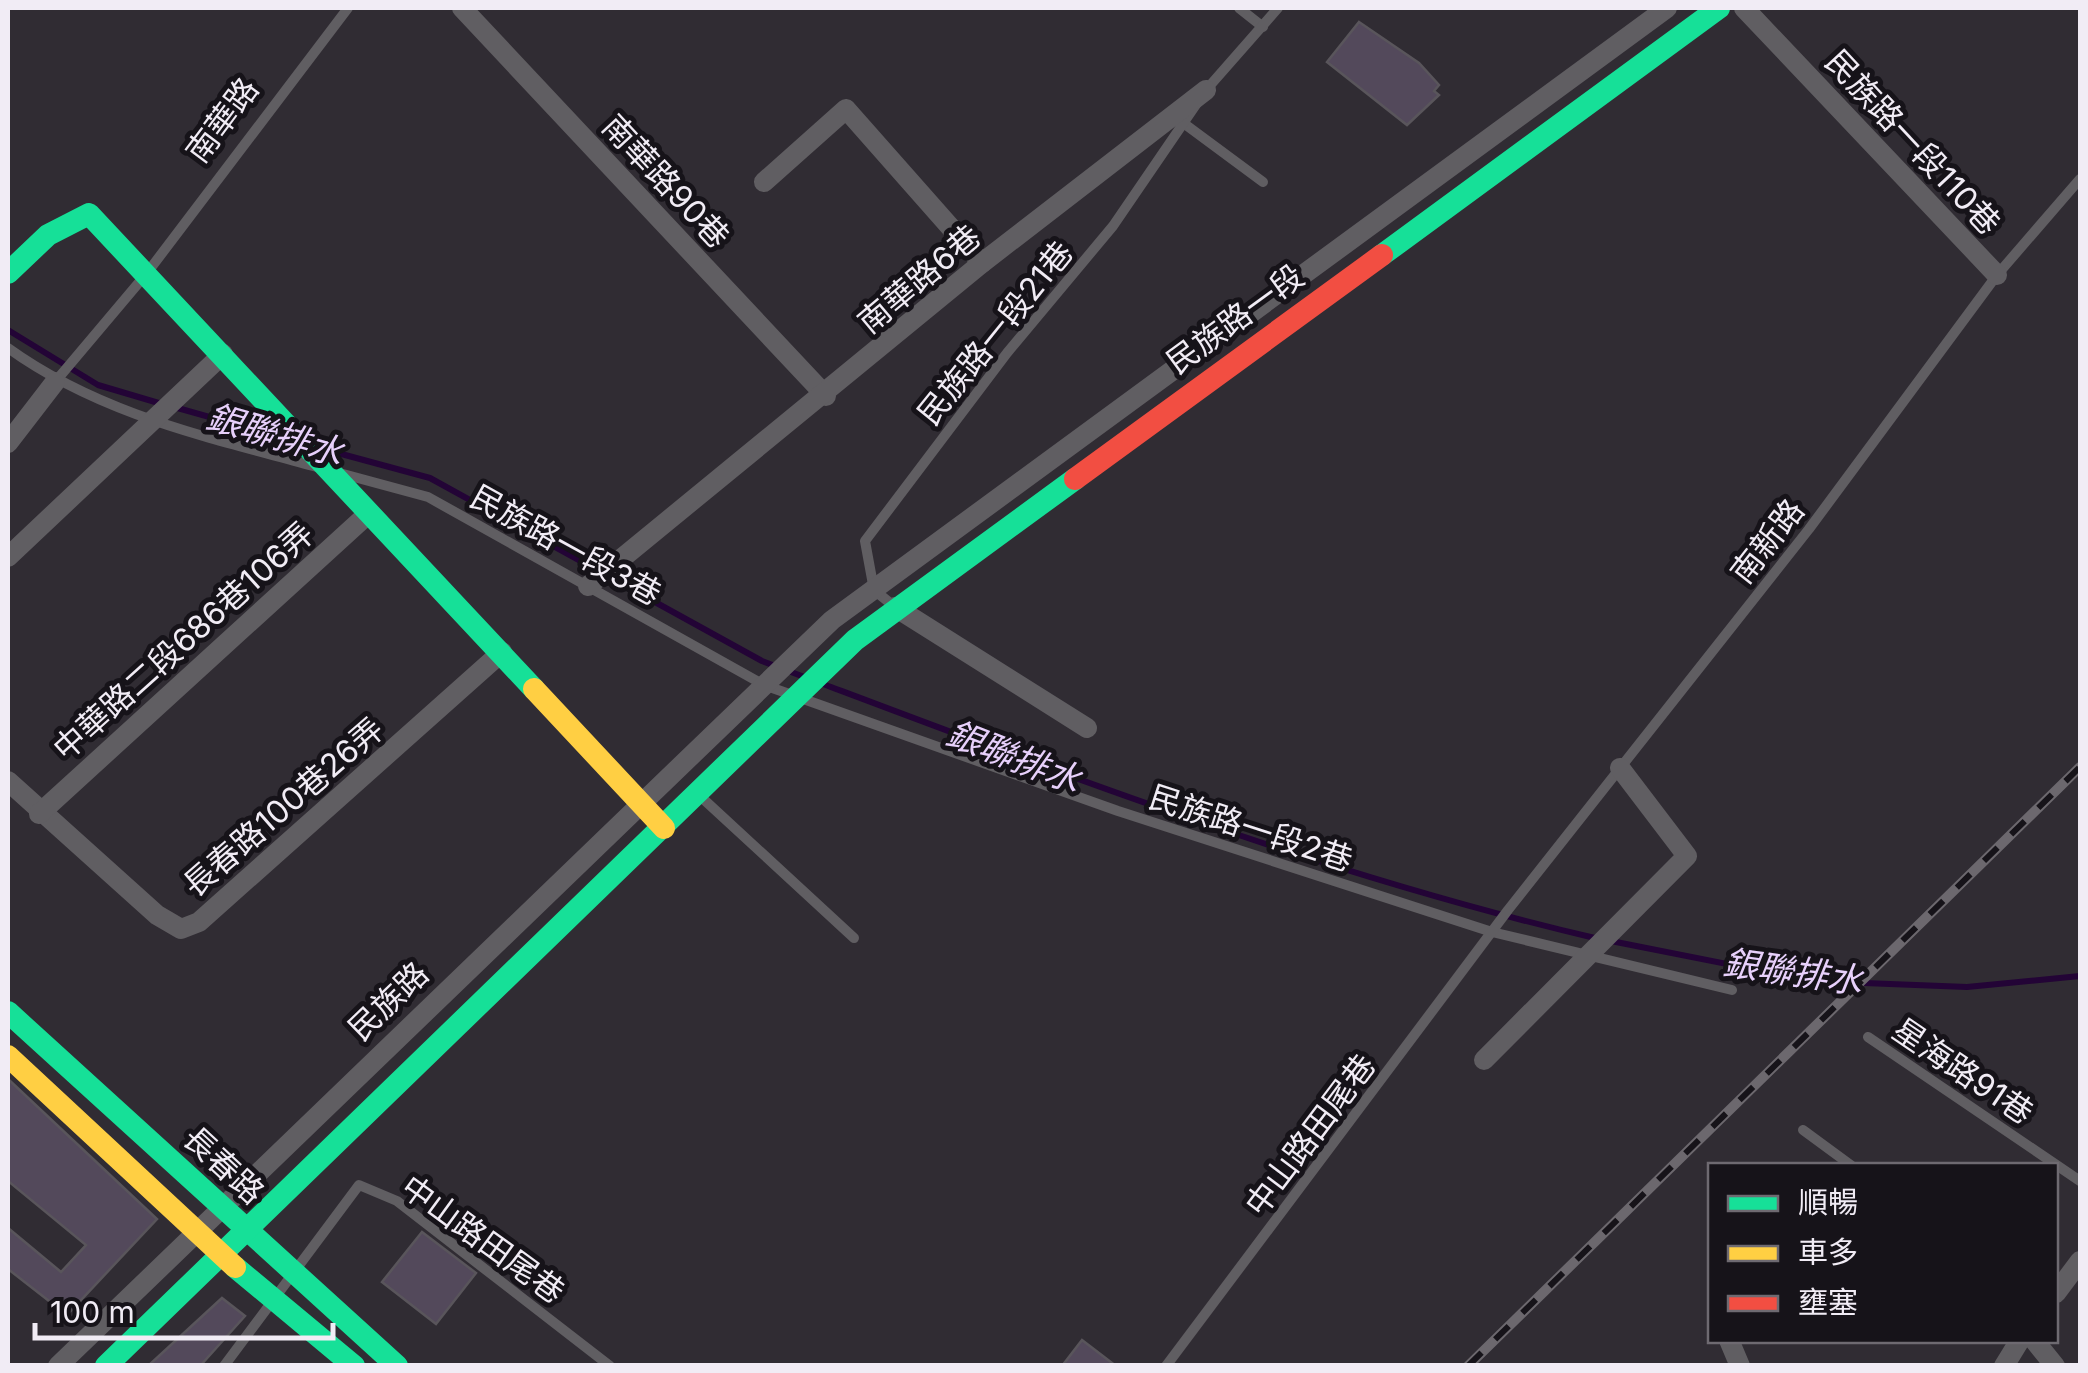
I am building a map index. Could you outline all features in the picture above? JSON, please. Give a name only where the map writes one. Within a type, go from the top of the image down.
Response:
[{"type":"street","name":"南華路90巷","points":[[462,8],[826,396]]},
{"type":"street","name":"民族路一段","points":[[774,675],[874,590],[1668,8]]},
{"type":"street","name":"民族路一段","points":[[809,686],[895,608],[1719,8]]},
{"type":"street","name":"民族路一段110巷","points":[[1744,8],[1997,275]]},
{"type":"street","name":"南華路6巷","points":[[597,579],[826,396],[982,263],[1206,90]]},
{"type":"street","points":[[764,182],[846,110],[982,263]]},
{"type":"street","points":[[8,273],[48,235],[89,214],[664,828]]},
{"type":"street","points":[[8,557],[223,354]]},
{"type":"street","points":[[8,443],[58,379]]},
{"type":"street","points":[[1032,473],[1047,496]]},
{"type":"street","name":"中華路二段686巷106弄","points":[[40,814],[369,513]]},
{"type":"street","points":[[895,608],[1086,728]]},
{"type":"street","name":"長春路100巷26弄","points":[[8,781],[40,814],[157,915],[181,929],[199,922],[502,652]]},
{"type":"street","name":"民族路","points":[[58,1366],[774,675]]},
{"type":"street","name":"民族路","points":[[106,1366],[809,686]]},
{"type":"street","points":[[1484,1060],[1687,856],[1620,768]]},
{"type":"street","name":"長春路","points":[[8,1012],[388,1358]]},
{"type":"street","name":"長春路","points":[[8,1056],[221,1255],[354,1366]]},
{"type":"street","points":[[2058,1290],[2080,1261]]},
{"type":"street","points":[[276,1297],[333,1366]]},
{"type":"street","points":[[328,1302],[410,1366]]},
{"type":"street","points":[[2004,1366],[2018,1343]]},
{"type":"street","points":[[2036,1343],[2055,1366]]},
{"type":"lane","name":"南華路","points":[[58,379],[147,273],[348,8]]},
{"type":"lane","points":[[1239,8],[1263,27]]},
{"type":"lane","name":"南華路6巷","points":[[1206,90],[1278,8]]},
{"type":"lane","name":"民族路一段21巷","points":[[874,590],[865,541],[1007,353],[1112,226],[1206,90]]},
{"type":"lane","points":[[1186,124],[1263,182]]},
{"type":"lane","name":"南新路","points":[[1492,932],[1809,529],[1997,275],[2080,179]]},
{"type":"lane","name":"民族路一段3巷","points":[[8,348],[58,379],[161,410],[334,472],[428,496],[597,579],[774,675]]},
{"type":"lane","points":[[874,590],[895,608]]},
{"type":"lane","name":"民族路一段2巷","points":[[774,675],[1118,810],[1492,932],[1732,990]]},
{"type":"lane","points":[[698,794],[854,938]]},
{"type":"lane","name":"中山路田尾巷","points":[[1166,1366],[1492,932]]},
{"type":"lane","name":"星海路91巷","points":[[1868,1037],[2054,1163]]},
{"type":"lane","points":[[1803,1130],[1848,1163]]},
{"type":"lane","name":"星海路91巷","points":[[2058,1166],[2080,1181]]},
{"type":"lane","name":"中山路田尾巷","points":[[224,1366],[358,1185],[397,1200],[610,1366]]},
{"type":"building","points":[[1359,22],[1419,63],[1439,85],[1434,91],[1439,95],[1407,125],[1327,62]]},
{"type":"building","points":[[8,1079],[157,1219],[67,1315],[8,1269],[8,1228],[61,1272],[86,1245],[8,1181]]},
{"type":"building","points":[[422,1232],[476,1273],[436,1324],[382,1282]]},
{"type":"building","points":[[222,1298],[245,1316],[200,1366],[148,1366]]},
{"type":"building","points":[[1082,1340],[1116,1366],[1062,1366]]},
{"type":"waterway","name":"銀聯排水","points":[[8,330],[98,385],[162,404]]},
{"type":"waterway","name":"銀聯排水","points":[[174,407],[287,439]]},
{"type":"waterway","name":"銀聯排水","points":[[323,449],[430,478],[762,661],[807,678]]},
{"type":"waterway","name":"銀聯排水","points":[[823,684],[1110,791],[1304,856],[1599,939]]},
{"type":"waterway","name":"銀聯排水","points":[[1611,941],[1813,981],[1967,987],[2080,976]]},
{"type":"railway","points":[[1468,1366],[2080,767]]},
{"type":"traffic: fast","points":[[1382,255],[1719,8]]},
{"type":"traffic: fast","points":[[8,273],[48,235],[89,214],[534,689]]},
{"type":"traffic: fast","points":[[106,1366],[855,640],[1075,479]]},
{"type":"traffic: fast","points":[[8,1012],[397,1366]]},
{"type":"traffic: fast","points":[[235,1267],[354,1366]]},
{"type":"traffic: slow","points":[[534,689],[664,828]]},
{"type":"traffic: slow","points":[[8,1056],[235,1267]]},
{"type":"traffic: jam","points":[[1075,479],[1382,255]]}]
